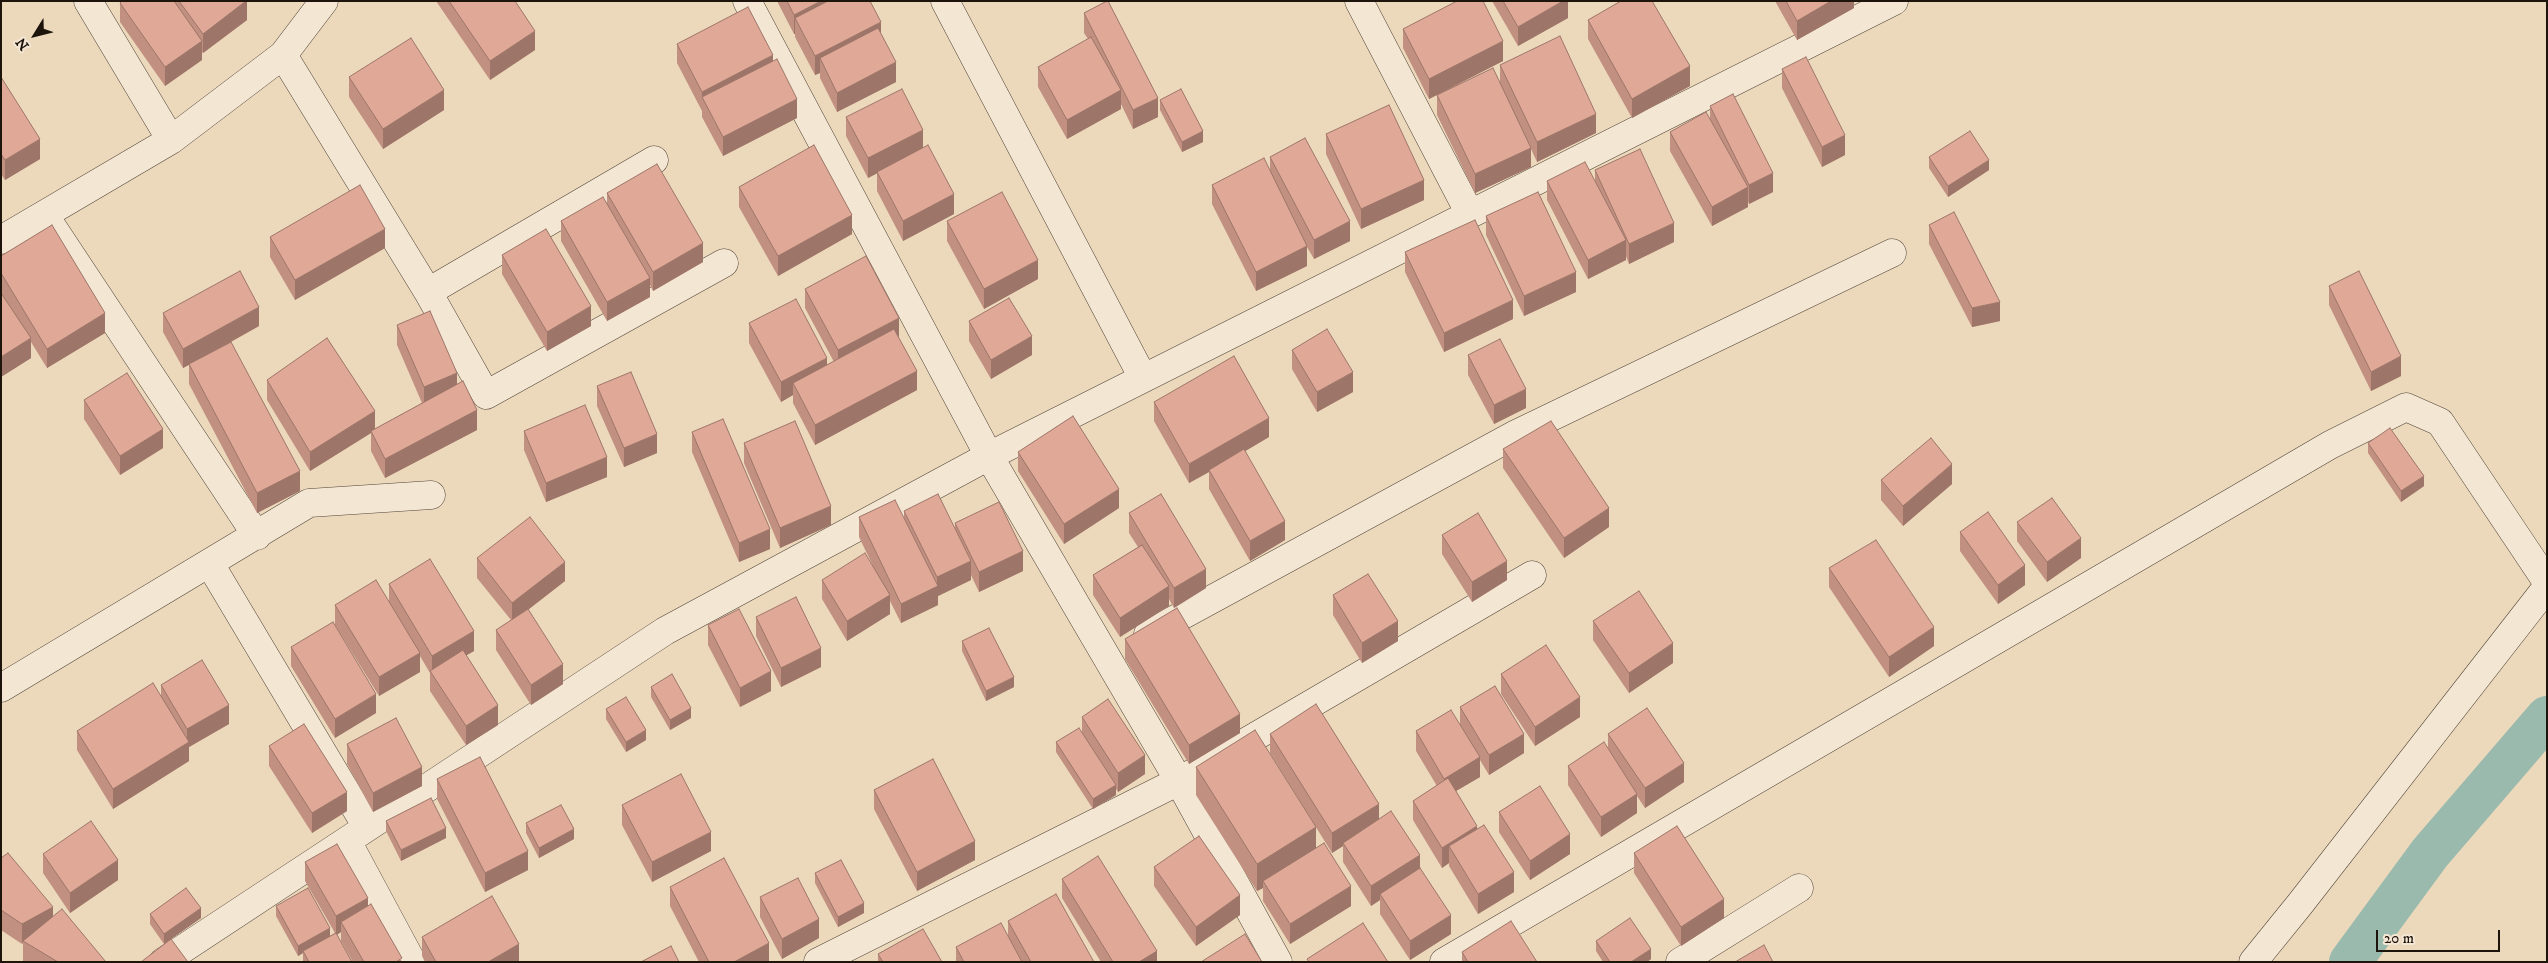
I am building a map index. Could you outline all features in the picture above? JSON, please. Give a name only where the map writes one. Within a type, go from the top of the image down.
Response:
[{"type":"street","points":[[88,1],[171,140]]},
{"type":"street","points":[[1,240],[45,216],[171,140],[283,55],[324,1]]},
{"type":"street","points":[[747,1],[989,456],[1179,781],[1278,962]]},
{"type":"street","points":[[945,1],[1143,378]]},
{"type":"street","points":[[1359,1],[1470,214]]},
{"type":"street","points":[[164,962],[665,631],[989,456],[1894,1]]},
{"type":"street","points":[[283,55],[428,292],[486,395],[724,264]]},
{"type":"street","points":[[428,292],[654,160]]},
{"type":"street","points":[[45,216],[256,536]]},
{"type":"street","points":[[1107,657],[1516,434],[1892,253]]},
{"type":"street","points":[[1444,962],[2330,445],[2406,407],[2440,422],[2547,582]]},
{"type":"street","points":[[1,688],[309,503],[431,495]]},
{"type":"street","points":[[210,564],[357,834],[412,962]]},
{"type":"street","points":[[818,962],[1179,781],[1532,575]]},
{"type":"street","points":[[2253,962],[2547,587]]},
{"type":"street","points":[[1680,962],[1799,888]]},
{"type":"building","points":[[122,1],[174,1],[202,41],[165,67],[120,3]]},
{"type":"building","points":[[179,1],[246,1],[203,34]]},
{"type":"building","points":[[449,1],[515,1],[535,31],[490,61]]},
{"type":"building","points":[[787,1],[821,1],[794,15]]},
{"type":"building","points":[[828,1],[870,1],[881,22],[815,56],[795,18]]},
{"type":"building","points":[[1107,1],[1158,98],[1133,110],[1084,13]]},
{"type":"building","points":[[1457,1],[1483,1],[1503,41],[1429,79],[1403,29]]},
{"type":"building","points":[[1503,1],[1563,1],[1518,27]]},
{"type":"building","points":[[1621,1],[1652,1],[1690,66],[1632,99],[1588,20]]},
{"type":"building","points":[[1786,1],[1831,1],[1797,21]]},
{"type":"building","points":[[748,7],[773,55],[702,92],[677,44]]},
{"type":"building","points":[[878,28],[896,62],[837,93],[820,58]]},
{"type":"building","points":[[1560,36],[1596,114],[1537,142],[1500,65]]},
{"type":"building","points":[[1091,37],[1121,90],[1067,120],[1038,67]]},
{"type":"building","points":[[411,38],[444,90],[383,129],[349,77]]},
{"type":"building","points":[[1806,57],[1845,135],[1822,147],[1782,69]]},
{"type":"building","points":[[777,59],[797,99],[723,137],[702,97]]},
{"type":"building","points":[[1493,68],[1531,148],[1475,174],[1437,95]]},
{"type":"building","points":[[1,77],[40,139],[5,160],[1,154]]},
{"type":"building","points":[[902,89],[923,130],[868,158],[846,117]]},
{"type":"building","points":[[1181,89],[1203,131],[1182,142],[1160,100]]},
{"type":"building","points":[[1733,94],[1773,173],[1749,185],[1710,106]]},
{"type":"building","points":[[1389,105],[1424,180],[1361,209],[1326,134]]},
{"type":"building","points":[[1706,112],[1748,187],[1712,207],[1670,132]]},
{"type":"building","points":[[1970,131],[1989,160],[1948,186],[1929,157]]},
{"type":"building","points":[[1305,138],[1350,221],[1314,240],[1270,157]]},
{"type":"building","points":[[814,145],[852,215],[778,256],[739,187]]},
{"type":"building","points":[[928,145],[954,194],[903,221],[877,172]]},
{"type":"building","points":[[1640,149],[1674,223],[1629,244],[1595,170]]},
{"type":"building","points":[[1264,158],[1307,246],[1256,272],[1212,185]]},
{"type":"building","points":[[1585,162],[1626,240],[1588,260],[1547,181]]},
{"type":"building","points":[[657,164],[703,243],[653,272],[607,193]]},
{"type":"building","points":[[360,185],[385,229],[295,280],[270,237]]},
{"type":"building","points":[[1002,192],[1038,260],[984,289],[947,221]]},
{"type":"building","points":[[1538,192],[1576,272],[1524,296],[1486,216]]},
{"type":"building","points":[[603,197],[650,278],[607,302],[561,221]]},
{"type":"building","points":[[1954,212],[2000,302],[1972,308],[1929,225]]},
{"type":"building","points":[[1475,220],[1513,300],[1444,333],[1405,252]]},
{"type":"building","points":[[52,225],[105,313],[47,349],[1,273],[1,256]]},
{"type":"building","points":[[546,229],[591,306],[547,332],[502,255]]},
{"type":"building","points":[[866,256],[899,318],[838,350],[805,289]]},
{"type":"building","points":[[240,271],[259,307],[183,349],[163,313]]},
{"type":"building","points":[[2359,271],[2401,356],[2371,372],[2329,286]]},
{"type":"building","points":[[1,293],[31,338],[1,357]]},
{"type":"building","points":[[1009,298],[1032,336],[991,360],[969,321]]},
{"type":"building","points":[[796,299],[827,358],[781,382],[749,323]]},
{"type":"building","points":[[430,311],[457,373],[424,387],[397,325]]},
{"type":"building","points":[[894,329],[917,371],[815,425],[793,383]]},
{"type":"building","points":[[1327,329],[1353,372],[1317,392],[1292,350]]},
{"type":"building","points":[[327,338],[375,411],[310,452],[267,380]]},
{"type":"building","points":[[1500,339],[1526,389],[1494,405],[1468,355]]},
{"type":"building","points":[[231,342],[300,471],[257,493],[189,364]]},
{"type":"building","points":[[1234,356],[1269,418],[1189,464],[1154,402]]},
{"type":"building","points":[[631,372],[657,434],[624,448],[597,386]]},
{"type":"building","points":[[127,373],[163,429],[120,456],[84,400]]},
{"type":"building","points":[[463,381],[477,410],[385,459],[371,431]]},
{"type":"building","points":[[585,405],[607,457],[546,483],[524,431]]},
{"type":"building","points":[[1073,416],[1119,489],[1064,524],[1018,452]]},
{"type":"building","points":[[723,419],[770,529],[739,543],[692,432]]},
{"type":"building","points":[[795,421],[831,506],[780,528],[744,443]]},
{"type":"building","points":[[1551,421],[1609,508],[1564,538],[1503,449]]},
{"type":"building","points":[[2390,428],[2424,476],[2401,491],[2368,443]]},
{"type":"building","points":[[1931,438],[1952,464],[1903,506],[1881,480]]},
{"type":"building","points":[[1244,449],[1285,521],[1250,541],[1209,470]]},
{"type":"building","points":[[938,494],[971,561],[937,577],[904,511]]},
{"type":"building","points":[[1161,494],[1206,569],[1174,588],[1129,513]]},
{"type":"building","points":[[2052,498],[2081,538],[2047,562],[2017,522]]},
{"type":"building","points":[[895,500],[938,586],[901,604],[859,517]]},
{"type":"building","points":[[999,502],[1023,551],[979,572],[955,523]]},
{"type":"building","points":[[1988,512],[2025,565],[1998,585],[1960,532]]},
{"type":"building","points":[[1478,513],[1507,561],[1472,582],[1442,535]]},
{"type":"building","points":[[530,517],[565,562],[512,603],[477,558]]},
{"type":"building","points":[[1876,540],[1934,627],[1889,657],[1829,568]]},
{"type":"building","points":[[1142,545],[1169,586],[1120,618],[1093,575]]},
{"type":"building","points":[[865,553],[890,595],[847,621],[822,580]]},
{"type":"building","points":[[430,559],[474,631],[432,656],[389,584]]},
{"type":"building","points":[[1368,574],[1398,621],[1362,643],[1333,595]]},
{"type":"building","points":[[376,580],[420,653],[379,677],[335,605]]},
{"type":"building","points":[[1639,591],[1673,643],[1629,673],[1593,621]]},
{"type":"building","points":[[796,597],[821,648],[781,668],[756,617]]},
{"type":"building","points":[[1177,608],[1240,714],[1189,745],[1125,639]]},
{"type":"building","points":[[528,609],[563,664],[531,685],[496,630]]},
{"type":"building","points":[[739,609],[771,671],[740,688],[708,625]]},
{"type":"building","points":[[333,622],[376,694],[335,719],[291,647]]},
{"type":"building","points":[[989,628],[1014,677],[986,691],[962,641]]},
{"type":"building","points":[[1546,645],[1580,697],[1535,727],[1501,674]]},
{"type":"building","points":[[463,650],[498,705],[466,726],[430,671]]},
{"type":"building","points":[[202,660],[229,705],[187,729],[161,685]]},
{"type":"building","points":[[672,674],[691,708],[670,720],[651,687]]},
{"type":"building","points":[[153,683],[189,742],[113,789],[77,731]]},
{"type":"building","points":[[1495,686],[1524,734],[1489,755],[1460,707]]},
{"type":"building","points":[[626,697],[646,730],[626,742],[606,709]]},
{"type":"building","points":[[1108,699],[1145,755],[1118,773],[1082,717]]},
{"type":"building","points":[[1316,704],[1379,804],[1332,833],[1270,734]]},
{"type":"building","points":[[1647,708],[1684,763],[1645,788],[1608,734]]},
{"type":"building","points":[[1451,710],[1480,757],[1444,779],[1416,731]]},
{"type":"building","points":[[396,718],[422,767],[373,793],[347,744]]},
{"type":"building","points":[[304,724],[347,792],[312,813],[269,746]]},
{"type":"building","points":[[1079,728],[1116,785],[1093,799],[1056,742]]},
{"type":"building","points":[[1255,730],[1316,827],[1257,864],[1196,767]]},
{"type":"building","points":[[1604,742],[1637,794],[1601,817],[1568,766]]},
{"type":"building","points":[[480,757],[528,851],[485,873],[437,779]]},
{"type":"building","points":[[933,759],[975,841],[917,872],[874,790]]},
{"type":"building","points":[[681,774],[711,832],[652,862],[622,805]]},
{"type":"building","points":[[1448,778],[1477,826],[1442,848],[1413,801]]},
{"type":"building","points":[[1540,786],[1570,834],[1530,861],[1499,812]]},
{"type":"building","points":[[431,798],[446,828],[401,850],[386,821]]},
{"type":"building","points":[[561,805],[574,829],[539,848],[526,823]]},
{"type":"building","points":[[1391,811],[1420,855],[1371,886],[1343,843]]},
{"type":"building","points":[[91,821],[118,860],[70,893],[43,854]]},
{"type":"building","points":[[1484,825],[1514,872],[1478,894],[1449,846]]},
{"type":"building","points":[[1677,826],[1724,899],[1681,927],[1634,853]]},
{"type":"building","points":[[1199,836],[1240,895],[1196,927],[1154,867]]},
{"type":"building","points":[[1324,843],[1351,886],[1290,924],[1263,881]]},
{"type":"building","points":[[337,844],[368,898],[336,916],[305,862]]},
{"type":"building","points":[[8,853],[53,907],[22,924],[1,910],[1,858]]},
{"type":"building","points":[[1098,856],[1157,951],[1139,962],[1113,962],[1062,879]]},
{"type":"building","points":[[724,858],[769,943],[734,962],[709,962],[670,887]]},
{"type":"building","points":[[841,860],[864,903],[838,917],[815,873]]},
{"type":"building","points":[[1420,868],[1451,915],[1410,941],[1380,894]]},
{"type":"building","points":[[798,878],[819,919],[782,939],[760,897]]},
{"type":"building","points":[[186,888],[201,908],[164,934],[150,914]]},
{"type":"building","points":[[308,888],[330,928],[298,946],[276,906]]},
{"type":"building","points":[[1056,894],[1094,962],[1031,962],[1008,921]]},
{"type":"building","points":[[492,896],[519,944],[488,962],[436,962],[422,937]]},
{"type":"building","points":[[371,904],[402,958],[396,962],[364,962],[341,922]]},
{"type":"building","points":[[62,909],[106,962],[58,962],[23,941]]},
{"type":"building","points":[[1630,918],[1651,949],[1631,962],[1610,962],[1596,941]]},
{"type":"building","points":[[1511,921],[1537,962],[1468,962],[1462,952]]},
{"type":"building","points":[[1001,923],[1022,962],[964,962],[956,947]]},
{"type":"building","points":[[1363,923],[1388,962],[1309,962],[1307,959]]},
{"type":"building","points":[[923,929],[942,962],[883,962],[878,954]]},
{"type":"building","points":[[336,933],[352,962],[309,962],[303,951]]},
{"type":"building","points":[[1245,934],[1262,962],[1201,962]]},
{"type":"building","points":[[171,939],[188,962],[141,962]]},
{"type":"building","points":[[1764,945],[1773,962],[1735,962]]},
{"type":"building","points":[[671,946],[679,962],[641,962]]},
{"type":"waterway","points":[[2350,962],[2430,853],[2547,717]]}]
